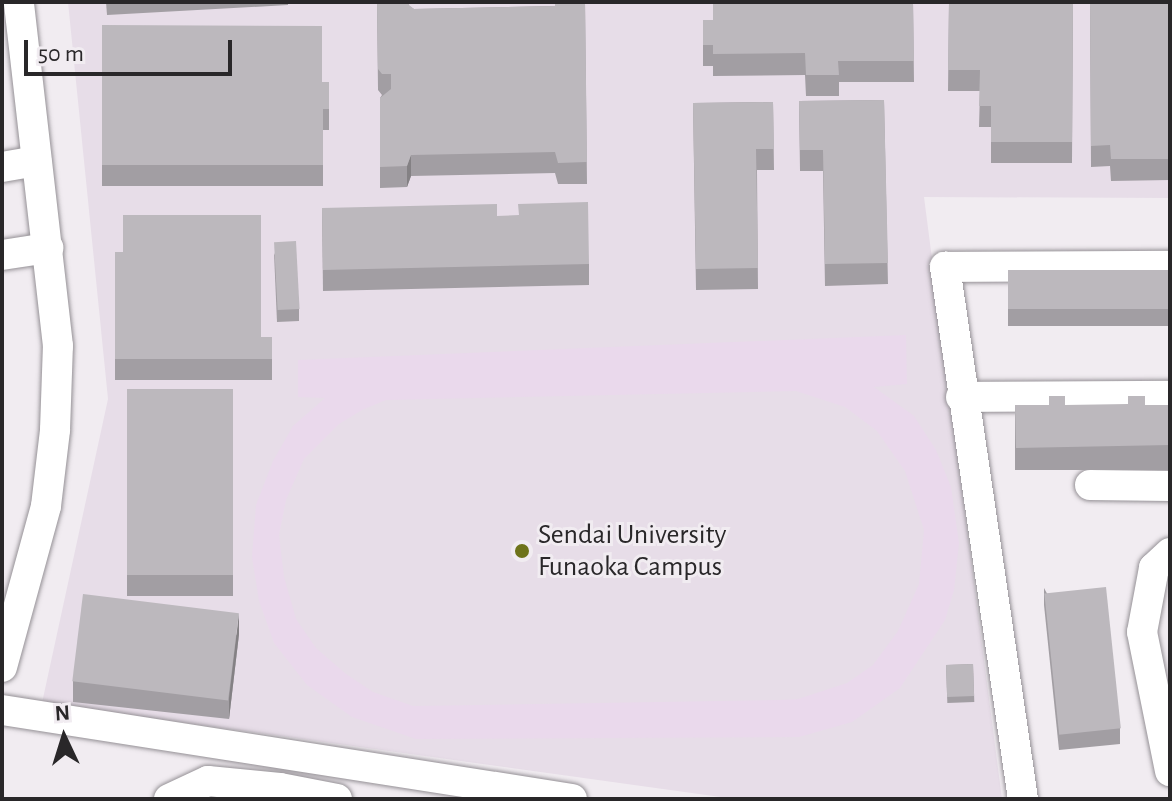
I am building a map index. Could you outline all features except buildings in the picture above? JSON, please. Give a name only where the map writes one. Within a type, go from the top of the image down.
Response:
[{"type":"street","points":[[2,667],[46,506],[55,430],[58,346],[19,2]]},
{"type":"street","points":[[2,167],[36,161]]},
{"type":"street","points":[[2,255],[48,248]]},
{"type":"street","points":[[1023,799],[961,397],[945,267],[1170,266]]},
{"type":"street","points":[[961,397],[1170,396]]},
{"type":"street","points":[[1090,485],[1170,486]]},
{"type":"street","points":[[1170,553],[1154,568],[1142,632],[1170,771]]},
{"type":"street","points":[[2,710],[572,799]]},
{"type":"street","points":[[169,799],[208,781],[280,788],[337,799]]},
{"type":"shaded area","name":"Sendai University Funaoka Campus","points":[[68,2],[1170,2],[1170,198],[924,197],[1002,799],[735,799],[42,703],[108,399]]},
{"type":"shaded area","points":[[906,335],[907,384],[874,387],[914,416],[936,450],[951,487],[959,543],[954,590],[945,620],[900,688],[852,722],[799,737],[416,739],[352,717],[307,685],[274,643],[259,601],[252,557],[256,505],[273,461],[293,426],[325,398],[298,397],[298,360]],"holes":[[[796,391],[845,407],[877,431],[905,471],[924,530],[919,584],[898,631],[873,665],[847,683],[798,699],[780,700],[413,706],[373,692],[346,674],[316,648],[296,619],[284,577],[279,535],[286,500],[304,459],[339,424],[386,400]]]},
{"type":"place","name":"Sendai University Funaoka Campus","points":[[522,551]]}]
